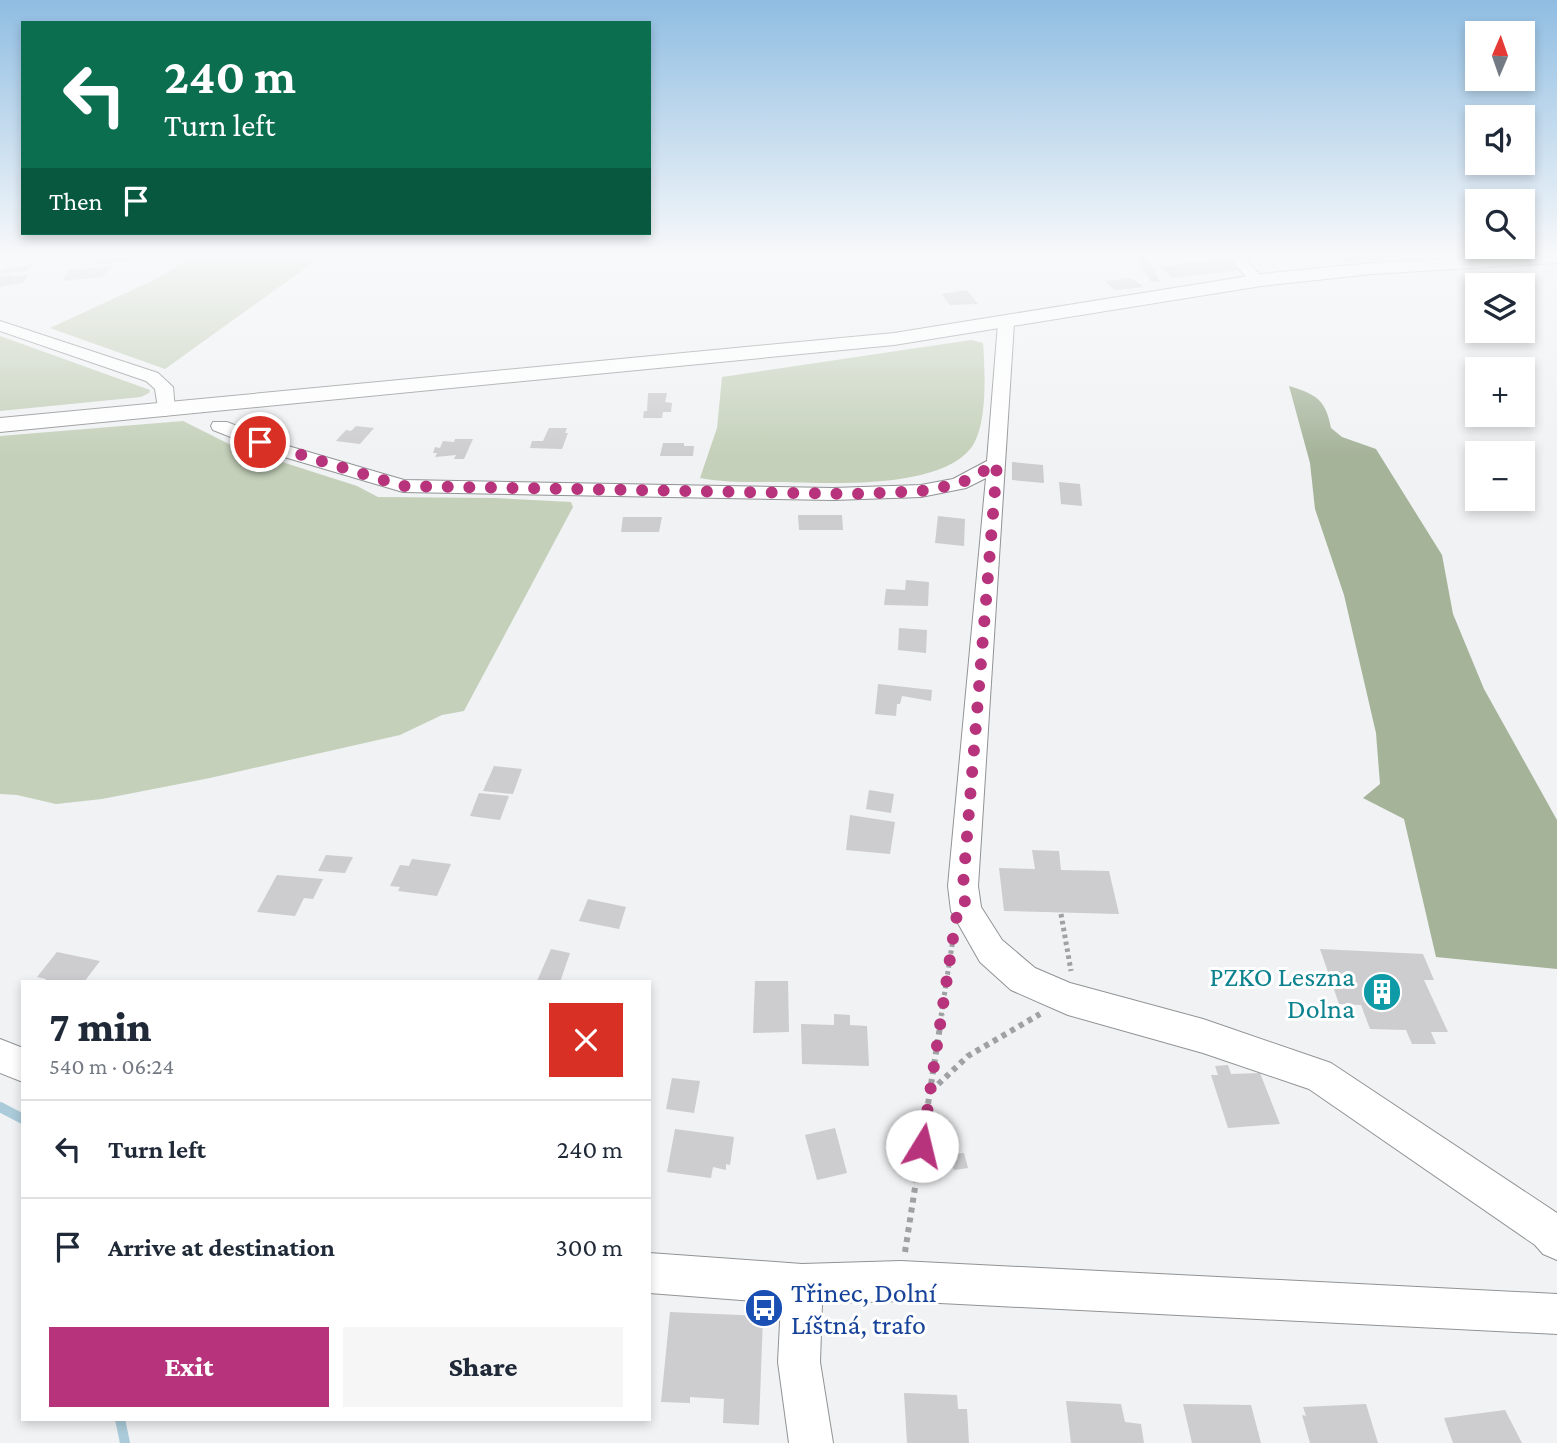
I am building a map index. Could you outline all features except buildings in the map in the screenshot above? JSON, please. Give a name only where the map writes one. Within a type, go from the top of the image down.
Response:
[{"type":"street","points":[[0,425],[894,340],[1016,321]]},
{"type":"street","points":[[1006,323],[963,886],[966,911],[990,951],[1023,979],[1068,999],[1203,1036],[1319,1075],[1549,1231],[1557,1240]]},
{"type":"street","points":[[0,326],[152,377],[164,387],[166,410]]},
{"type":"street","points":[[220,426],[281,450],[402,486],[845,494],[921,491],[959,484],[997,464]]},
{"type":"street","points":[[0,1056],[21,1064]]},
{"type":"street","points":[[651,1273],[802,1284],[901,1281],[1557,1314]]},
{"type":"street","points":[[802,1284],[799,1362],[811,1443]]},
{"type":"path","points":[[901,1281],[956,918],[966,911]]},
{"type":"path","points":[[930,1092],[968,1056],[1068,999],[1074,990],[1061,914]]},
{"type":"green space","points":[[64,321],[231,321],[165,369],[50,328]]},
{"type":"green space","points":[[0,336],[150,390],[149,393],[141,397],[0,411]]},
{"type":"green space","points":[[971,340],[983,343],[983,412],[971,448],[955,462],[909,477],[853,483],[750,482],[700,478],[717,428],[722,377]]},
{"type":"green space","points":[[1289,386],[1313,395],[1323,405],[1331,428],[1342,437],[1376,449],[1442,555],[1453,614],[1484,689],[1557,820],[1557,969],[1436,957],[1404,819],[1363,798],[1380,784],[1376,733],[1344,595],[1315,509],[1310,463]]},
{"type":"green space","points":[[183,421],[235,447],[357,486],[378,497],[495,498],[571,502],[573,507],[464,711],[442,715],[400,735],[210,778],[102,799],[56,804],[0,794],[0,436]]},
{"type":"waterway","points":[[0,1107],[21,1118]]},
{"type":"waterway","points":[[120,1421],[125,1443]]},
{"type":"place","name":"PZKO Leszna Dolna","points":[[1382,992]]},
{"type":"place","name":"Třinec, Dolní Líštná, trafo","points":[[764,1308]]},
{"type":"route","points":[[260,442],[402,486],[855,494],[921,491],[959,484],[997,464],[963,886],[966,911],[956,918],[922,1146]]}]
